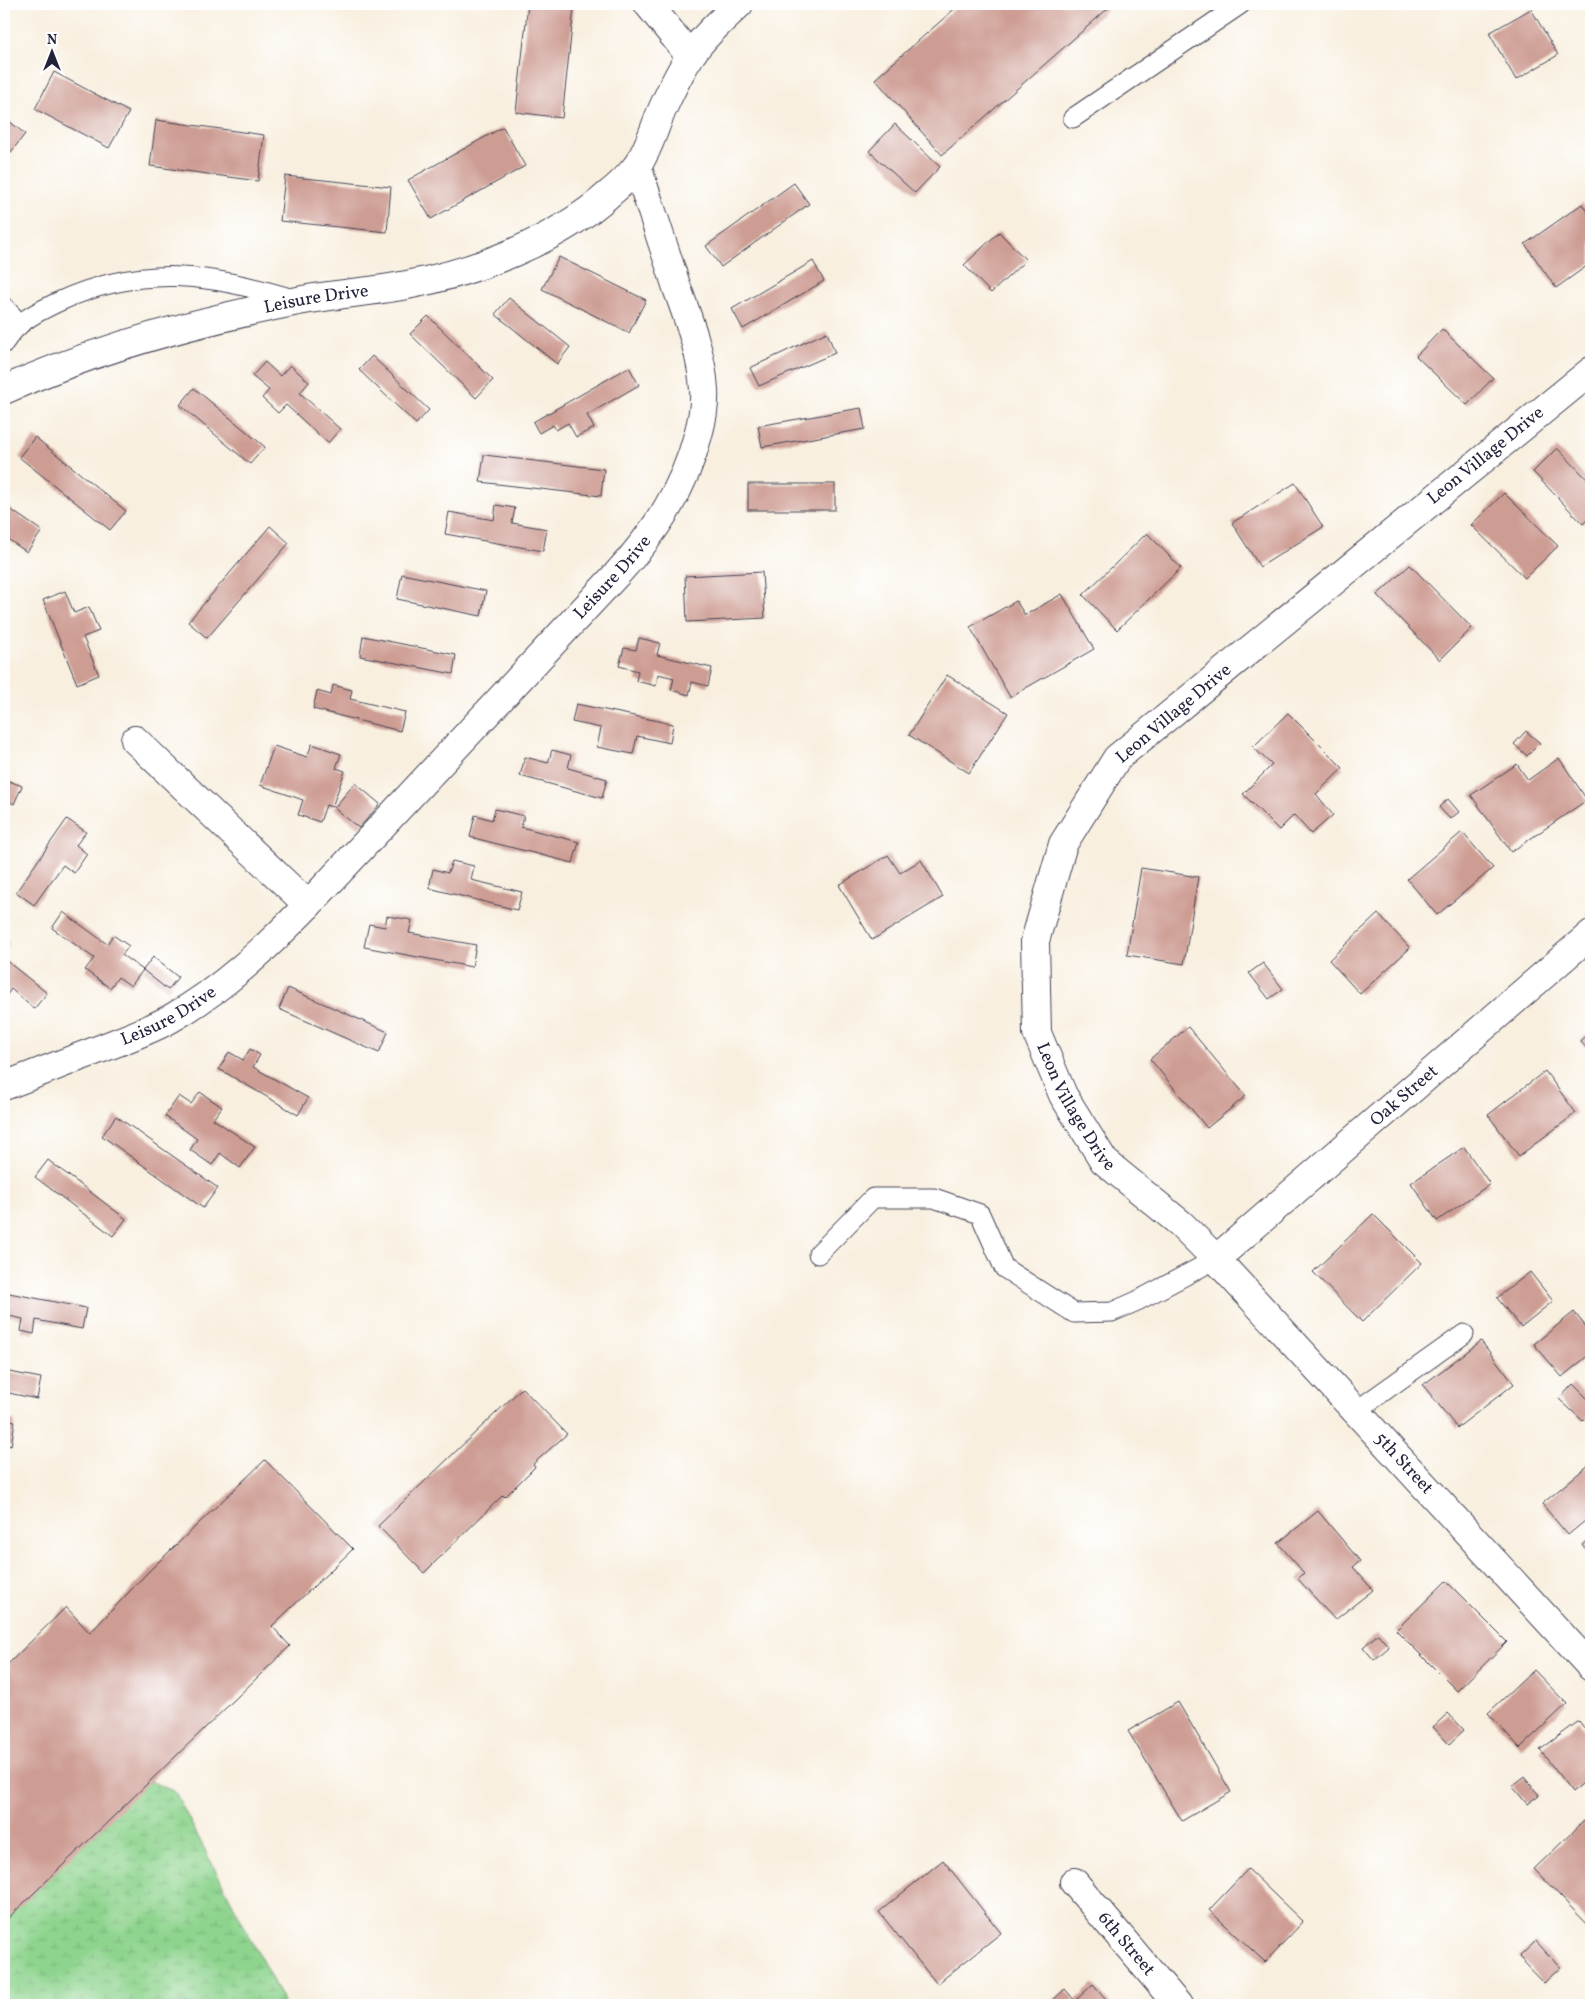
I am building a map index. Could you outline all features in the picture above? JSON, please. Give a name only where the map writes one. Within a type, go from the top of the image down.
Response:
[{"type":"street","points":[[648,4],[690,56]]},
{"type":"street","name":"Leisure Drive","points":[[4,390],[68,364],[139,340],[238,314],[300,301],[405,286],[446,277],[488,263],[526,247],[587,212],[610,194],[637,166],[649,144],[662,109],[690,56],[716,25],[739,4]]},
{"type":"street","name":"Leisure Drive","points":[[4,1086],[133,1036],[169,1019],[202,999],[237,973],[271,944],[638,552],[671,504],[688,469],[702,419],[704,392],[701,364],[637,166]]},
{"type":"street","name":"Leon Village Drive","points":[[1216,1259],[1181,1224],[1104,1161],[1063,1095],[1037,1033],[1035,941],[1063,844],[1116,758],[1591,371]]},
{"type":"street","points":[[135,740],[308,905]]},
{"type":"street","name":"Oak Street","points":[[1216,1259],[1591,934]]},
{"type":"street","name":"5th Street","points":[[1216,1259],[1591,1667]]},
{"type":"street","name":"6th Street","points":[[1074,1882],[1178,2005]]},
{"type":"lane","points":[[1073,118],[1241,4]]},
{"type":"lane","points":[[4,342],[19,323],[75,295],[106,285],[144,277],[184,276],[225,281],[258,288],[300,301]]},
{"type":"lane","points":[[4,307],[19,323]]},
{"type":"lane","points":[[818,1254],[873,1198],[934,1198],[980,1214],[1004,1268],[1074,1313],[1112,1312],[1137,1301],[1216,1259]]},
{"type":"lane","points":[[1356,1411],[1464,1334]]},
{"type":"green space","points":[[4,1718],[175,1792],[285,2005],[4,2005]]},
{"type":"building","points":[[528,4],[574,8],[562,118],[516,112]]},
{"type":"building","points":[[960,4],[1113,4],[942,155],[875,79]]},
{"type":"building","points":[[1531,9],[1558,55],[1516,80],[1489,33]]},
{"type":"building","points":[[54,72],[129,112],[109,148],[35,109]]},
{"type":"building","points":[[4,117],[25,134],[4,161]]},
{"type":"building","points":[[156,120],[264,135],[258,181],[150,166]]},
{"type":"building","points":[[895,124],[940,167],[915,193],[869,151]]},
{"type":"building","points":[[503,127],[525,166],[431,219],[408,180]]},
{"type":"building","points":[[285,176],[391,187],[387,232],[280,221]]},
{"type":"building","points":[[794,183],[809,204],[721,267],[706,246]]},
{"type":"building","points":[[1582,204],[1591,217],[1591,263],[1556,288],[1525,244]]},
{"type":"building","points":[[999,232],[1026,260],[991,293],[964,265]]},
{"type":"building","points":[[559,257],[646,300],[629,333],[542,289]]},
{"type":"building","points":[[813,261],[824,281],[743,329],[732,309]]},
{"type":"building","points":[[509,298],[570,347],[557,364],[495,314]]},
{"type":"building","points":[[428,316],[493,380],[476,398],[410,334]]},
{"type":"building","points":[[1442,329],[1493,378],[1467,405],[1416,356]]},
{"type":"building","points":[[827,332],[835,353],[759,386],[750,368]]},
{"type":"building","points":[[372,356],[429,410],[416,424],[359,370]]},
{"type":"building","points":[[265,362],[280,376],[290,365],[309,382],[300,393],[340,429],[328,443],[286,405],[278,413],[262,398],[269,390],[252,376]]},
{"type":"building","points":[[629,367],[639,385],[587,415],[594,428],[576,437],[568,423],[556,430],[553,425],[539,433],[533,422]]},
{"type":"building","points":[[194,388],[265,447],[250,464],[180,405]]},
{"type":"building","points":[[861,408],[865,429],[762,447],[758,426]]},
{"type":"building","points":[[35,437],[126,511],[110,530],[19,457]]},
{"type":"building","points":[[1557,448],[1591,483],[1591,516],[1583,524],[1533,472]]},
{"type":"building","points":[[484,455],[604,469],[601,496],[480,482]]},
{"type":"building","points":[[1295,483],[1323,527],[1260,567],[1232,523]]},
{"type":"building","points":[[748,484],[835,484],[835,510],[748,510]]},
{"type":"building","points":[[1504,493],[1558,546],[1525,578],[1471,525]]},
{"type":"building","points":[[4,505],[42,531],[27,552],[9,540],[4,547]]},
{"type":"building","points":[[496,505],[515,508],[512,523],[547,529],[543,551],[445,534],[449,512],[494,520]]},
{"type":"building","points":[[270,526],[289,543],[207,638],[188,622]]},
{"type":"building","points":[[1147,533],[1181,568],[1117,630],[1083,595]]},
{"type":"building","points":[[1410,565],[1472,628],[1440,660],[1377,595]]},
{"type":"building","points":[[762,572],[765,618],[687,622],[685,576]]},
{"type":"building","points":[[402,574],[486,591],[481,616],[397,599]]},
{"type":"building","points":[[65,591],[74,613],[89,607],[99,631],[83,637],[99,675],[77,684],[43,600]]},
{"type":"building","points":[[1062,594],[1094,649],[1010,697],[970,627],[1016,601],[1025,615]]},
{"type":"building","points":[[363,636],[456,655],[453,674],[360,656]]},
{"type":"building","points":[[639,638],[660,643],[657,655],[712,668],[708,686],[692,682],[689,695],[671,690],[674,678],[658,674],[656,686],[636,681],[638,671],[619,666],[624,648],[636,650]]},
{"type":"building","points":[[947,675],[1008,713],[969,773],[909,735]]},
{"type":"building","points":[[333,685],[352,690],[350,699],[405,712],[400,731],[313,709],[317,691],[331,695]]},
{"type":"building","points":[[576,704],[673,724],[670,743],[637,736],[633,754],[597,747],[601,728],[572,722]]},
{"type":"building","points":[[1288,713],[1343,768],[1316,794],[1333,815],[1311,834],[1294,815],[1279,830],[1243,794],[1272,765],[1253,747]]},
{"type":"building","points":[[1526,731],[1540,743],[1527,756],[1514,744]]},
{"type":"building","points":[[312,744],[341,754],[336,768],[345,771],[332,807],[326,805],[320,822],[298,815],[303,800],[260,785],[274,746],[307,757]]},
{"type":"building","points":[[552,750],[571,755],[568,768],[607,779],[602,798],[520,776],[525,757],[548,763]]},
{"type":"building","points":[[1559,758],[1587,800],[1511,852],[1471,795],[1517,764],[1528,780]]},
{"type":"building","points":[[4,779],[22,786],[14,804],[4,799]]},
{"type":"building","points":[[355,783],[380,804],[359,828],[334,808]]},
{"type":"building","points":[[1448,799],[1459,812],[1450,819],[1439,807]]},
{"type":"building","points":[[495,809],[524,816],[521,827],[579,842],[573,863],[470,837],[475,815],[492,820]]},
{"type":"building","points":[[67,819],[86,832],[76,845],[87,854],[74,873],[63,865],[34,905],[16,892]]},
{"type":"building","points":[[1462,832],[1493,868],[1437,915],[1407,879]]},
{"type":"building","points":[[888,855],[900,873],[921,860],[943,897],[872,940],[839,885]]},
{"type":"building","points":[[452,861],[474,866],[471,880],[522,892],[517,910],[429,888],[433,869],[448,873]]},
{"type":"building","points":[[1141,868],[1198,877],[1184,964],[1127,955]]},
{"type":"building","points":[[63,912],[107,944],[113,935],[129,946],[122,955],[143,970],[131,986],[118,977],[110,988],[85,970],[94,958],[52,928]]},
{"type":"building","points":[[1378,914],[1410,948],[1360,994],[1329,960]]},
{"type":"building","points":[[387,916],[412,920],[409,933],[476,945],[472,967],[364,947],[369,924],[385,927]]},
{"type":"building","points":[[4,940],[9,944],[4,951]]},
{"type":"building","points":[[153,957],[178,977],[168,990],[143,970]]},
{"type":"building","points":[[4,959],[47,993],[34,1009],[11,989],[4,999]]},
{"type":"building","points":[[1263,963],[1283,989],[1269,999],[1249,973]]},
{"type":"building","points":[[288,988],[388,1032],[379,1053],[279,1009]]},
{"type":"building","points":[[1188,1027],[1246,1096],[1207,1128],[1150,1059]]},
{"type":"building","points":[[1591,1030],[1591,1053],[1580,1041]]},
{"type":"building","points":[[250,1049],[260,1055],[253,1067],[308,1098],[298,1115],[219,1069],[229,1052],[243,1060]]},
{"type":"building","points":[[1545,1071],[1576,1113],[1519,1156],[1488,1115]]},
{"type":"building","points":[[200,1092],[222,1107],[213,1119],[255,1147],[240,1168],[220,1153],[212,1165],[190,1150],[197,1139],[165,1116],[179,1096],[191,1104]]},
{"type":"building","points":[[116,1116],[218,1188],[203,1208],[102,1136]]},
{"type":"building","points":[[1464,1147],[1490,1184],[1437,1221],[1411,1183]]},
{"type":"building","points":[[48,1160],[126,1219],[113,1236],[35,1177]]},
{"type":"building","points":[[1373,1214],[1422,1263],[1362,1322],[1313,1272]]},
{"type":"building","points":[[1530,1272],[1553,1301],[1521,1327],[1497,1298]]},
{"type":"building","points":[[4,1292],[86,1308],[82,1329],[36,1320],[34,1334],[21,1331],[23,1319],[4,1315]]},
{"type":"building","points":[[1574,1312],[1591,1333],[1591,1353],[1562,1377],[1534,1344]]},
{"type":"building","points":[[1481,1341],[1514,1384],[1457,1428],[1423,1385]]},
{"type":"building","points":[[4,1371],[41,1378],[37,1399],[4,1392]]},
{"type":"building","points":[[1573,1384],[1591,1402],[1591,1412],[1583,1421],[1559,1399]]},
{"type":"building","points":[[522,1388],[567,1434],[533,1464],[535,1467],[505,1497],[503,1495],[424,1573],[378,1526]]},
{"type":"building","points":[[4,1419],[15,1421],[11,1446],[4,1444]]},
{"type":"building","points":[[265,1460],[353,1549],[272,1626],[290,1646],[4,1922],[4,1668],[66,1607],[90,1633],[149,1571]]},
{"type":"building","points":[[1591,1463],[1591,1516],[1568,1535],[1542,1504]]},
{"type":"building","points":[[1318,1511],[1360,1561],[1353,1567],[1373,1590],[1335,1620],[1298,1579],[1304,1573],[1278,1543]]},
{"type":"building","points":[[1591,1537],[1591,1556],[1582,1545]]},
{"type":"building","points":[[1446,1581],[1507,1642],[1457,1691],[1396,1630]]},
{"type":"building","points":[[1378,1634],[1389,1647],[1374,1660],[1363,1647]]},
{"type":"building","points":[[1534,1670],[1567,1704],[1520,1748],[1488,1713]]},
{"type":"building","points":[[1178,1702],[1231,1792],[1182,1821],[1128,1731]]},
{"type":"building","points":[[1448,1713],[1464,1730],[1449,1744],[1433,1727]]},
{"type":"building","points":[[1579,1721],[1591,1737],[1591,1777],[1572,1792],[1540,1750]]},
{"type":"building","points":[[1524,1777],[1539,1795],[1527,1804],[1512,1786]]},
{"type":"building","points":[[1584,1821],[1591,1828],[1591,1928],[1534,1869]]},
{"type":"building","points":[[943,1860],[1001,1933],[937,1984],[879,1912]]},
{"type":"building","points":[[1248,1869],[1303,1922],[1265,1962],[1209,1910]]},
{"type":"building","points":[[1536,1941],[1560,1968],[1544,1983],[1519,1957]]},
{"type":"building","points":[[1093,1984],[1111,2005],[1058,2005],[1053,2000],[1065,1989],[1075,2001]]}]
